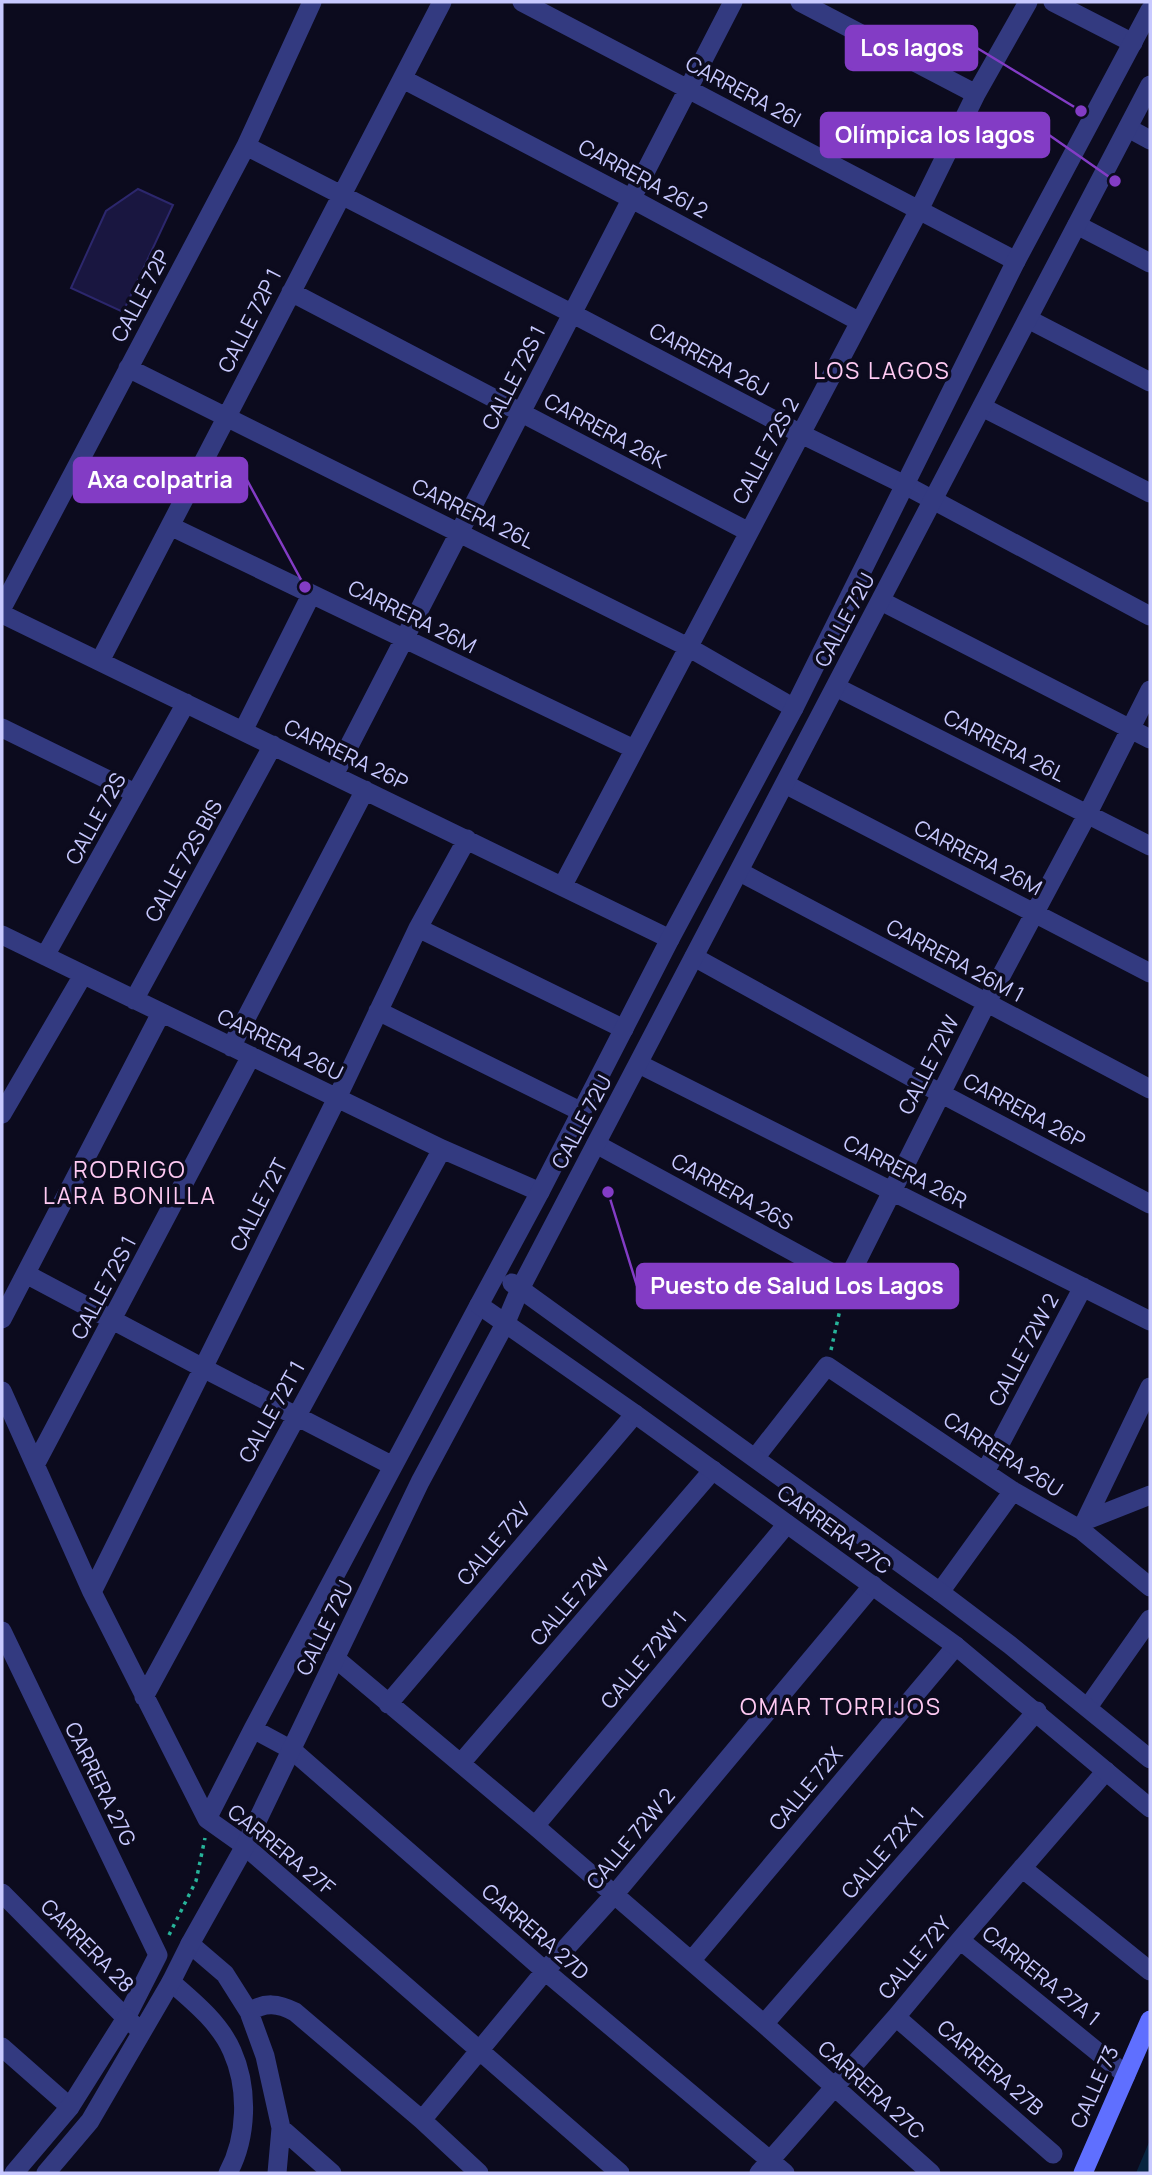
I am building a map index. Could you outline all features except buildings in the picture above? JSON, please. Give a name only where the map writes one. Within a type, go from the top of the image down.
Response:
[{"type":"main road","name":"CALLE 73","points":[[1083,2173],[1150,2020]]},
{"type":"street","name":"CALLE 72P","points":[[2,608],[246,146],[312,2]]},
{"type":"street","name":"CALLE 72P 1","points":[[100,661],[442,2]]},
{"type":"street","name":"CARRERA 26I","points":[[523,2],[1016,261]]},
{"type":"street","name":"CALLE 72S 1","points":[[334,775],[733,2]]},
{"type":"street","points":[[800,2],[976,94]]},
{"type":"street","name":"CALLE 72S 2","points":[[563,885],[919,210],[976,94],[1028,2]]},
{"type":"street","points":[[1053,2],[1133,43]]},
{"type":"street","name":"CALLE 72U","points":[[207,1819],[498,1273],[670,939],[794,708],[1016,261],[1150,10]]},
{"type":"street","name":"CARRERA 26I 2","points":[[403,79],[860,322]]},
{"type":"street","name":"CALLE 72U","points":[[14,2173],[171,1982],[245,1846],[420,1482],[506,1322],[520,1289],[1150,85]]},
{"type":"street","points":[[1128,128],[1150,140]]},
{"type":"street","name":"CARRERA 26J","points":[[246,146],[801,434],[905,485],[1150,616]]},
{"type":"street","points":[[1077,225],[1150,263]]},
{"type":"street","name":"CARRERA 26K","points":[[291,292],[749,532]]},
{"type":"street","points":[[1028,319],[1150,382]]},
{"type":"street","name":"CARRERA 26L","points":[[128,368],[688,646],[794,708]]},
{"type":"street","points":[[982,407],[1150,492]]},
{"type":"street","name":"CARRERA 26M","points":[[170,526],[634,749]]},
{"type":"street","points":[[243,731],[311,594]]},
{"type":"street","points":[[881,601],[1150,739]]},
{"type":"street","name":"CARRERA 26P","points":[[2,614],[670,939]]},
{"type":"street","name":"CARRERA 26L","points":[[836,687],[1150,846]]},
{"type":"street","name":"CALLE 72W","points":[[847,1281],[940,1093],[1150,690]]},
{"type":"street","name":"CALLE 72S","points":[[45,956],[186,703]]},
{"type":"street","points":[[2,728],[135,793]]},
{"type":"street","name":"CALLE 72S BIS","points":[[134,1000],[273,745]]},
{"type":"street","name":"CARRERA 26M","points":[[785,784],[1150,973]]},
{"type":"street","points":[[231,1046],[365,790]]},
{"type":"street","name":"CALLE 72T","points":[[92,1592],[337,1098],[418,928],[467,839]]},
{"type":"street","name":"CARRERA 26M 1","points":[[740,872],[1150,1089]]},
{"type":"street","points":[[418,928],[624,1029]]},
{"type":"street","name":"CARRERA 26U","points":[[2,935],[442,1149],[540,1192]]},
{"type":"street","name":"CARRERA 26P","points":[[694,957],[940,1093],[1150,1204]]},
{"type":"street","points":[[2,1114],[83,975]]},
{"type":"street","points":[[378,1011],[582,1112]]},
{"type":"street","points":[[2,1319],[161,1013]]},
{"type":"street","name":"CALLE 72S 1","points":[[35,1465],[251,1056]]},
{"type":"street","name":"CARRERA 26R","points":[[639,1063],[1150,1321]]},
{"type":"street","name":"CARRERA 26S","points":[[596,1144],[847,1281]]},
{"type":"street","name":"CALLE 72T 1","points":[[144,1697],[442,1149]]},
{"type":"street","name":"CARRERA 27C","points":[[498,1273],[940,1592],[1088,1707],[1150,1759]]},
{"type":"street","points":[[26,1274],[393,1466]]},
{"type":"street","name":"CALLE 72W 2","points":[[985,1472],[1083,1287]]},
{"type":"street","name":"CARRERA 27C","points":[[479,1306],[506,1322],[957,1646],[1150,1808]]},
{"type":"street","points":[[755,1458],[827,1366]]},
{"type":"street","name":"CARRERA 26U","points":[[827,1366],[1013,1491],[1084,1525],[1150,1587]]},
{"type":"street","points":[[1084,1525],[1150,1387]]},
{"type":"street","name":"CARRERA 27F","points":[[2,1391],[92,1592],[207,1819],[245,1846],[620,2173]]},
{"type":"street","name":"CALLE 72V","points":[[388,1704],[635,1414]]},
{"type":"street","name":"CALLE 72W","points":[[461,1763],[713,1470]]},
{"type":"street","points":[[940,1592],[1013,1491]]},
{"type":"street","points":[[1084,1525],[1150,1495]]},
{"type":"street","name":"CALLE 72W 1","points":[[535,1826],[788,1524]]},
{"type":"street","name":"CALLE 72W 2","points":[[422,2120],[873,1585]]},
{"type":"street","points":[[1088,1707],[1150,1619]]},
{"type":"street","name":"CARRERA 27G","points":[[4,1641],[158,1955]]},
{"type":"street","name":"CALLE 72X","points":[[691,1961],[957,1646]]},
{"type":"street","name":"CARRERA 27C","points":[[335,1658],[535,1826],[931,2173]]},
{"type":"street","name":"CALLE 72X 1","points":[[764,2024],[1037,1711]]},
{"type":"street","name":"CARRERA 27D","points":[[253,1729],[292,1750],[772,2169]]},
{"type":"street","name":"CALLE 72Y","points":[[772,2169],[834,2088],[1106,1771]]},
{"type":"street","points":[[1022,1868],[1150,1971]]},
{"type":"street","name":"CARRERA 28","points":[[3,1892],[134,2025]]},
{"type":"street","name":"CARRERA 27A 1","points":[[960,1940],[1126,2075]]},
{"type":"street","points":[[190,1944],[225,1974],[249,2012],[264,2056],[281,2128],[277,2173]]},
{"type":"street","points":[[134,2025],[158,1955]]},
{"type":"street","points":[[171,1982],[214,2024],[232,2051],[241,2083],[244,2118],[237,2156],[228,2173]]},
{"type":"street","points":[[249,2012],[269,2004],[283,2006],[295,2012],[480,2173]]},
{"type":"street","name":"CARRERA 27B","points":[[896,2017],[1053,2154]]},
{"type":"street","name":"CALLE 72U","points":[[46,2173],[90,2121],[134,2025]]},
{"type":"street","points":[[2,2047],[70,2107]]},
{"type":"street","points":[[281,2128],[332,2173]]},
{"type":"path","points":[[827,1366],[847,1281]]},
{"type":"path","points":[[158,1955],[196,1881],[207,1819]]},
{"type":"water","points":[[1150,2140],[1150,2173],[1136,2173]]},
{"type":"place","name":"Los lagos","points":[[1081,111]]},
{"type":"place","name":"Olímpica los lagos","points":[[1115,181]]},
{"type":"place","name":"Axa colpatria","points":[[305,587]]},
{"type":"place","name":"Puesto de Salud Los Lagos","points":[[608,1192]]},
{"type":"district","name":"LOS LAGOS","points":[[882,371]]},
{"type":"district","name":"RODRIGO LARA BONILLA","points":[[130,1183]]},
{"type":"district","name":"OMAR TORRIJOS","points":[[841,1707]]}]
